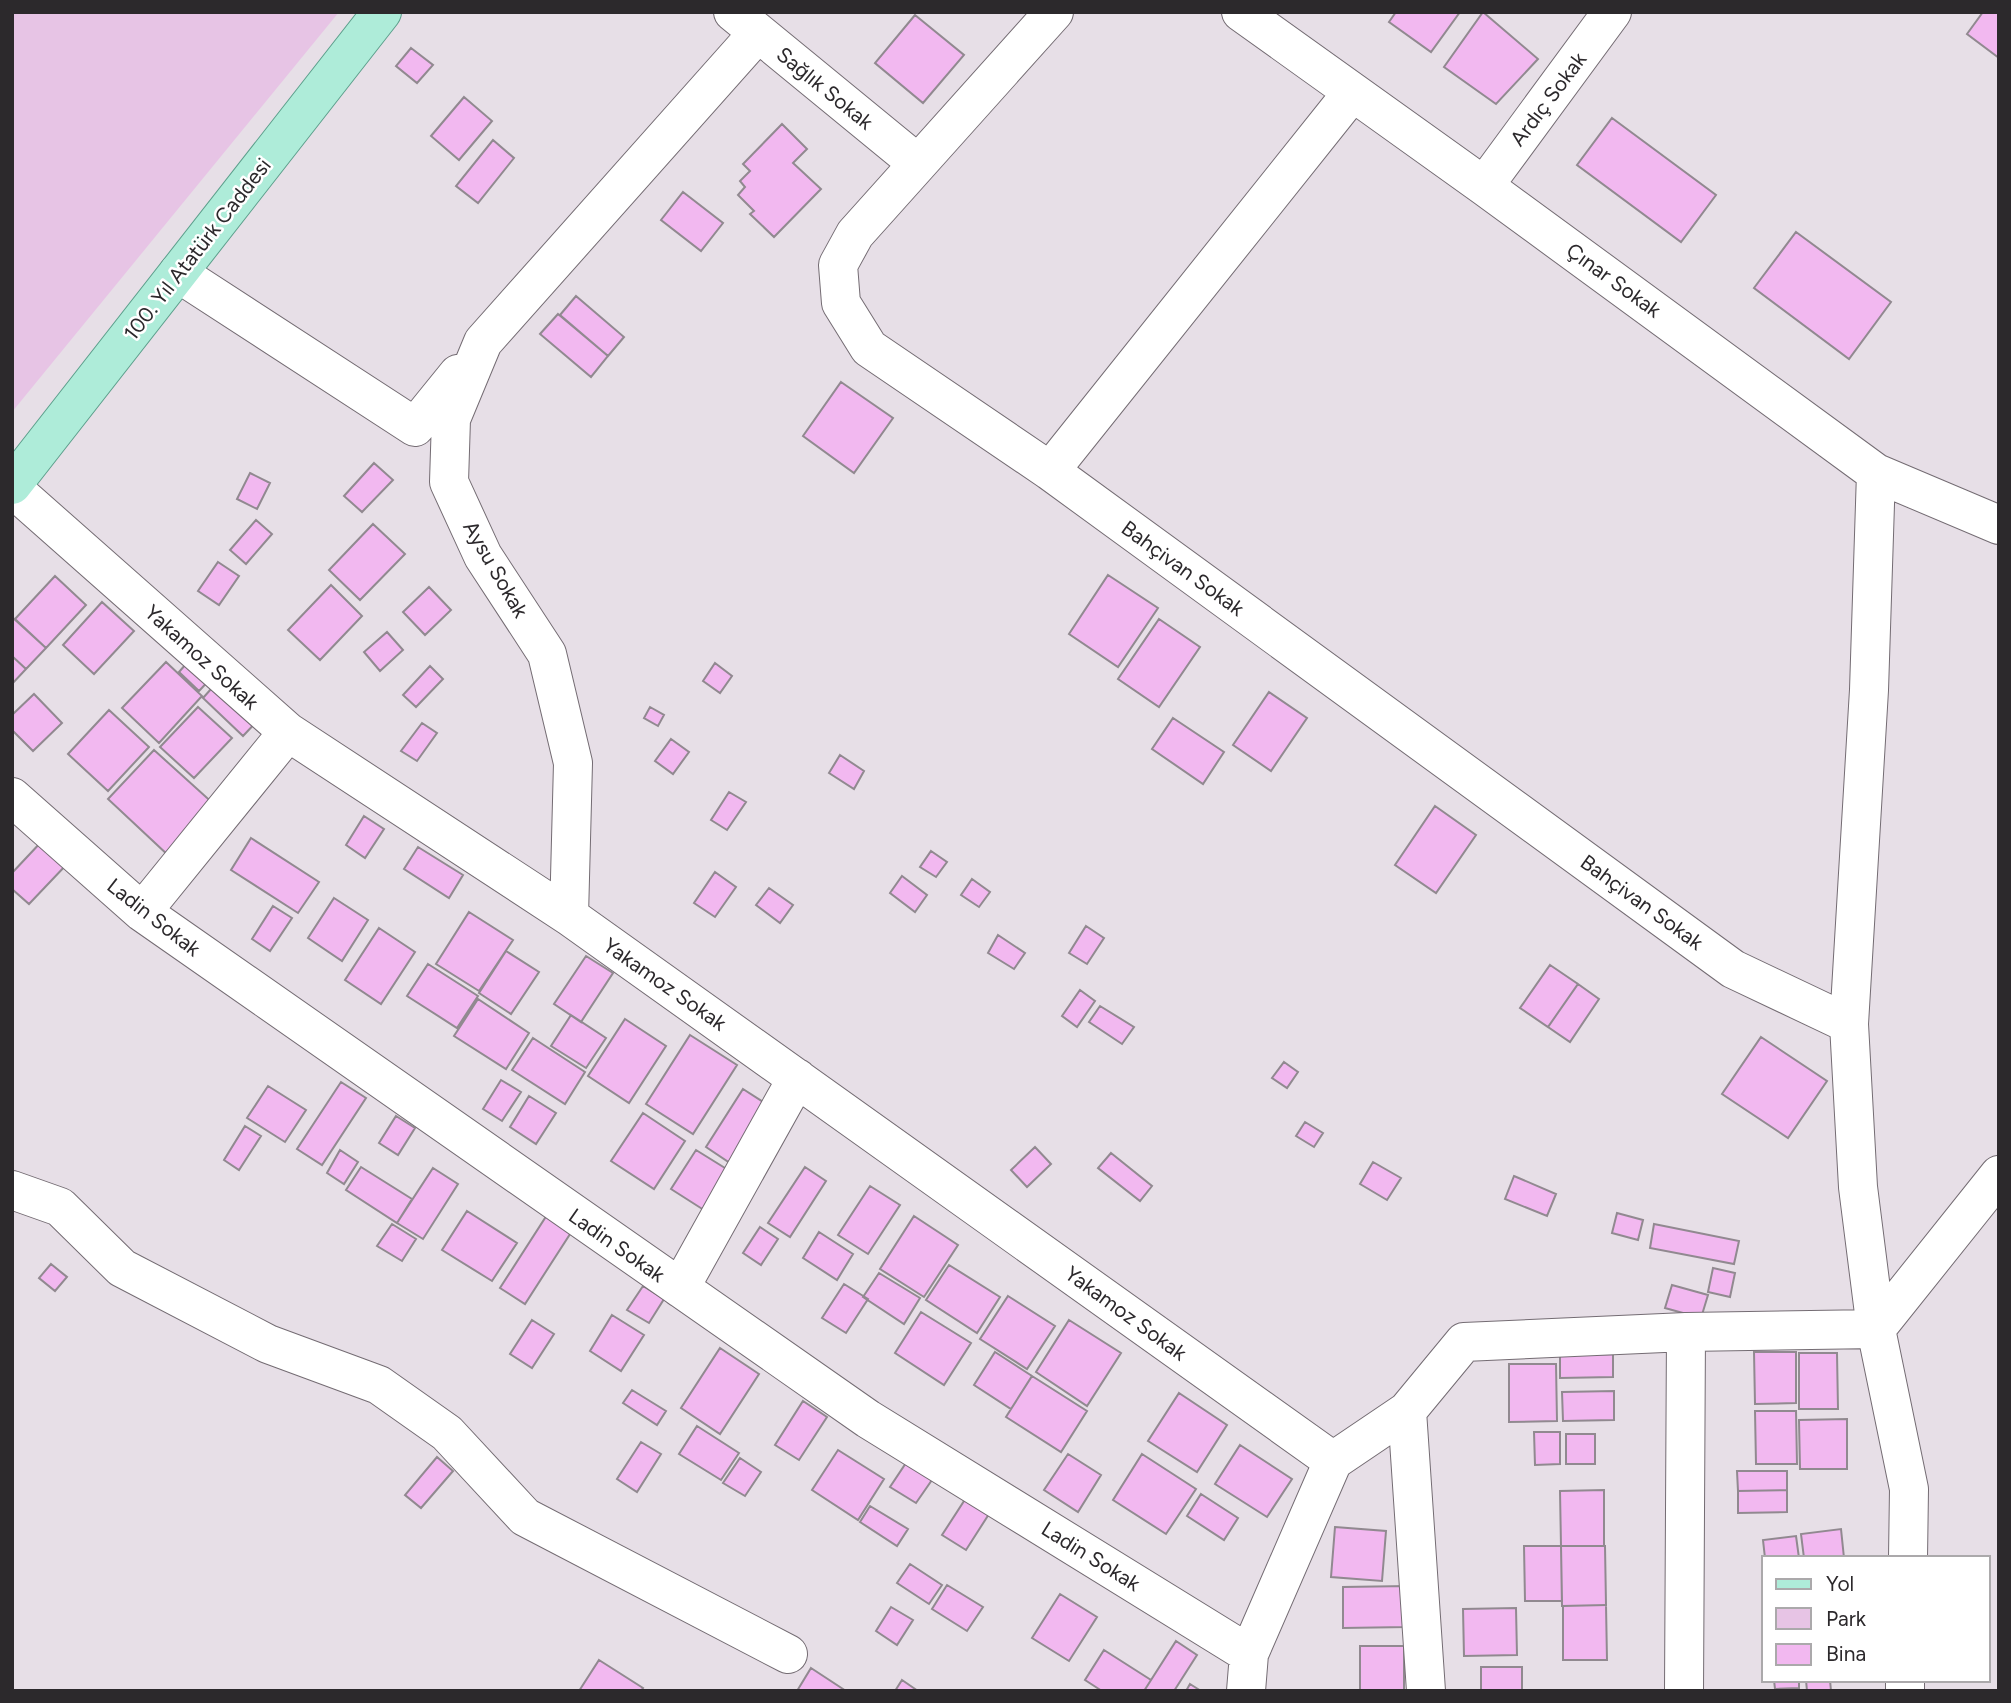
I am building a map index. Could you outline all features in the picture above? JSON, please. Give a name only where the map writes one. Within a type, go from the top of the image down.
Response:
[{"type":"main road","name":"100. Yıl Atatürk Caddesi","points":[[12,487],[382,12]]},
{"type":"street","name":"Bahçivan Sokak","points":[[1054,12],[855,234],[838,265],[841,303],[869,348],[1050,471],[1733,969],[1849,1024]]},
{"type":"street","name":"Çınar Sokak","points":[[1241,12],[1351,94],[1484,186],[1875,473],[1999,525]]},
{"type":"street","name":"Ardıç Sokak","points":[[1484,186],[1612,12]]},
{"type":"street","name":"Sağlık Sokak","points":[[745,23],[917,163]]},
{"type":"street","name":"Aysu Sokak","points":[[569,916],[573,763],[547,653],[483,556],[449,482],[451,419],[483,341],[745,23]]},
{"type":"street","points":[[1050,471],[1351,94]]},
{"type":"street","points":[[178,273],[415,427],[483,341]]},
{"type":"street","points":[[1875,473],[1869,690],[1849,1024],[1858,1188],[1876,1329],[1909,1489],[1908,1556]]},
{"type":"street","name":"Yakamoz Sokak","points":[[12,487],[288,732],[569,916],[1333,1461]]},
{"type":"street","points":[[142,912],[288,732]]},
{"type":"street","name":"Ladin Sokak","points":[[12,797],[142,912],[868,1419],[1247,1672]]},
{"type":"street","points":[[680,1288],[797,1078]]},
{"type":"street","points":[[1876,1329],[1999,1175]]},
{"type":"street","points":[[12,1190],[60,1207],[122,1268],[268,1344],[379,1385],[447,1433],[525,1517],[788,1654]]},
{"type":"street","points":[[1247,1672],[1333,1461],[1407,1411],[1464,1342],[1686,1332],[1876,1329]]},
{"type":"street","points":[[1684,1691],[1686,1332]]},
{"type":"street","points":[[1407,1411],[1426,1691]]},
{"type":"green space","points":[[12,12],[339,12],[12,412]]},
{"type":"building","points":[[1396,12],[1460,12],[1431,52],[1389,22]]},
{"type":"building","points":[[1483,12],[1538,59],[1496,104],[1444,67]]},
{"type":"building","points":[[1983,12],[1999,12],[1999,58],[1967,34]]},
{"type":"building","points":[[915,15],[964,55],[923,103],[875,63]]},
{"type":"building","points":[[411,48],[433,65],[417,83],[396,66]]},
{"type":"building","points":[[464,97],[492,121],[459,160],[431,136]]},
{"type":"building","points":[[1612,118],[1716,195],[1681,242],[1577,165]]},
{"type":"building","points":[[782,124],[807,149],[793,163],[821,189],[774,237],[750,214],[754,211],[738,195],[745,187],[740,181],[750,171],[743,164]]},
{"type":"building","points":[[493,140],[514,158],[478,203],[456,186]]},
{"type":"building","points":[[683,192],[723,223],[701,251],[661,220]]},
{"type":"building","points":[[1796,232],[1891,302],[1849,359],[1754,288]]},
{"type":"building","points":[[576,296],[624,337],[608,356],[560,315]]},
{"type":"building","points":[[558,314],[608,356],[591,377],[540,334]]},
{"type":"building","points":[[841,382],[893,418],[854,473],[803,436]]},
{"type":"building","points":[[374,463],[393,480],[362,512],[344,496]]},
{"type":"building","points":[[250,473],[270,483],[257,509],[237,499]]},
{"type":"building","points":[[256,520],[272,534],[246,564],[230,550]]},
{"type":"building","points":[[373,524],[405,554],[360,600],[329,570]]},
{"type":"building","points":[[218,562],[239,576],[219,605],[198,591]]},
{"type":"building","points":[[1108,575],[1158,608],[1118,667],[1069,634]]},
{"type":"building","points":[[55,576],[86,605],[46,648],[15,619]]},
{"type":"building","points":[[331,585],[362,616],[320,660],[288,630]]},
{"type":"building","points":[[429,587],[451,610],[425,635],[403,612]]},
{"type":"building","points":[[102,602],[134,631],[94,674],[63,645]]},
{"type":"building","points":[[12,617],[46,648],[26,669],[12,656]]},
{"type":"building","points":[[1159,619],[1200,647],[1159,707],[1118,679]]},
{"type":"building","points":[[387,632],[403,650],[380,671],[364,652]]},
{"type":"building","points":[[12,656],[26,669],[12,684]]},
{"type":"building","points":[[193,656],[214,675],[199,691],[179,672]]},
{"type":"building","points":[[166,662],[202,696],[159,743],[122,708]]},
{"type":"building","points":[[715,663],[732,676],[720,693],[703,681]]},
{"type":"building","points":[[430,666],[443,679],[416,707],[403,695]]},
{"type":"building","points":[[219,680],[260,718],[243,736],[203,698]]},
{"type":"building","points":[[1269,692],[1307,718],[1271,771],[1233,745]]},
{"type":"building","points":[[34,694],[62,723],[33,751],[12,730],[12,715]]},
{"type":"building","points":[[198,707],[232,738],[194,778],[160,747]]},
{"type":"building","points":[[650,707],[664,715],[658,726],[644,718]]},
{"type":"building","points":[[109,710],[149,747],[108,791],[68,754]]},
{"type":"building","points":[[1173,718],[1224,752],[1203,784],[1152,749]]},
{"type":"building","points":[[422,723],[437,733],[417,761],[401,751]]},
{"type":"building","points":[[671,739],[689,752],[673,774],[655,761]]},
{"type":"building","points":[[154,750],[216,806],[169,856],[108,799]]},
{"type":"building","points":[[840,755],[864,771],[854,789],[829,773]]},
{"type":"building","points":[[729,792],[746,802],[727,830],[711,820]]},
{"type":"building","points":[[1435,806],[1476,835],[1436,893],[1395,865]]},
{"type":"building","points":[[364,816],[384,829],[365,858],[346,845]]},
{"type":"building","points":[[251,838],[319,882],[298,913],[231,870]]},
{"type":"building","points":[[43,840],[68,863],[29,904],[12,889],[12,873]]},
{"type":"building","points":[[418,847],[463,875],[449,898],[404,869]]},
{"type":"building","points":[[931,851],[947,862],[936,877],[920,867]]},
{"type":"building","points":[[715,872],[736,887],[715,917],[694,903]]},
{"type":"building","points":[[902,876],[927,895],[915,912],[890,893]]},
{"type":"building","points":[[972,879],[990,892],[979,907],[961,895]]},
{"type":"building","points":[[769,888],[793,905],[780,923],[756,905]]},
{"type":"building","points":[[334,898],[368,920],[342,961],[308,938]]},
{"type":"building","points":[[273,906],[292,918],[270,951],[252,939]]},
{"type":"building","points":[[469,912],[513,940],[479,991],[436,964]]},
{"type":"building","points":[[1086,926],[1104,938],[1087,964],[1069,953]]},
{"type":"building","points":[[379,928],[415,952],[381,1004],[345,980]]},
{"type":"building","points":[[998,935],[1025,953],[1014,969],[988,953]]},
{"type":"building","points":[[506,951],[539,972],[511,1014],[479,993]]},
{"type":"building","points":[[586,956],[613,973],[581,1022],[554,1004]]},
{"type":"building","points":[[428,964],[478,996],[457,1028],[407,996]]},
{"type":"building","points":[[1550,965],[1578,984],[1548,1027],[1520,1008]]},
{"type":"building","points":[[1578,984],[1599,999],[1570,1042],[1548,1027]]},
{"type":"building","points":[[1080,990],[1095,1001],[1077,1027],[1062,1016]]},
{"type":"building","points":[[478,999],[529,1033],[506,1069],[454,1036]]},
{"type":"building","points":[[1100,1006],[1134,1027],[1122,1044],[1089,1022]]},
{"type":"building","points":[[571,1015],[606,1038],[586,1068],[551,1046]]},
{"type":"building","points":[[625,1019],[666,1046],[629,1103],[588,1076]]},
{"type":"building","points":[[690,1035],[737,1065],[693,1134],[646,1104]]},
{"type":"building","points":[[1761,1037],[1827,1081],[1788,1138],[1722,1094]]},
{"type":"building","points":[[533,1038],[585,1072],[565,1104],[512,1070]]},
{"type":"building","points":[[1284,1062],[1298,1072],[1287,1088],[1272,1078]]},
{"type":"building","points":[[501,1080],[521,1092],[502,1121],[483,1109]]},
{"type":"building","points":[[341,1082],[366,1098],[322,1165],[297,1149]]},
{"type":"building","points":[[268,1086],[306,1110],[285,1142],[247,1118]]},
{"type":"building","points":[[743,1089],[774,1109],[736,1167],[706,1147]]},
{"type":"building","points":[[529,1096],[556,1113],[536,1144],[510,1127]]},
{"type":"building","points":[[643,1113],[685,1141],[654,1189],[611,1161]]},
{"type":"building","points":[[396,1116],[415,1128],[398,1155],[379,1143]]},
{"type":"building","points":[[1305,1122],[1323,1133],[1314,1147],[1296,1136]]},
{"type":"building","points":[[245,1126],[261,1136],[239,1170],[224,1160]]},
{"type":"building","points":[[1035,1147],[1051,1164],[1027,1187],[1011,1170]]},
{"type":"building","points":[[340,1150],[358,1162],[344,1184],[327,1173]]},
{"type":"building","points":[[696,1150],[733,1173],[707,1212],[671,1189]]},
{"type":"building","points":[[1111,1153],[1152,1186],[1140,1201],[1098,1168]]},
{"type":"building","points":[[1373,1162],[1401,1178],[1387,1200],[1360,1184]]},
{"type":"building","points":[[361,1167],[412,1199],[397,1223],[346,1190]]},
{"type":"building","points":[[805,1167],[826,1181],[790,1237],[768,1223]]},
{"type":"building","points":[[433,1168],[458,1184],[423,1239],[397,1223]]},
{"type":"building","points":[[1514,1176],[1556,1194],[1547,1216],[1505,1199]]},
{"type":"building","points":[[870,1186],[900,1205],[868,1254],[838,1235]]},
{"type":"building","points":[[467,1211],[517,1243],[492,1281],[442,1250]]},
{"type":"building","points":[[1617,1213],[1643,1220],[1638,1240],[1612,1233]]},
{"type":"building","points":[[547,1215],[572,1231],[525,1304],[500,1288]]},
{"type":"building","points":[[914,1216],[958,1245],[924,1297],[880,1269]]},
{"type":"building","points":[[392,1224],[416,1239],[402,1261],[377,1246]]},
{"type":"building","points":[[1654,1224],[1739,1241],[1734,1264],[1650,1248]]},
{"type":"building","points":[[760,1227],[778,1239],[761,1265],[743,1253]]},
{"type":"building","points":[[819,1232],[853,1254],[837,1280],[803,1258]]},
{"type":"building","points":[[51,1264],[67,1277],[55,1291],[39,1278]]},
{"type":"building","points":[[949,1265],[1000,1297],[977,1333],[926,1300]]},
{"type":"building","points":[[1713,1268],[1735,1273],[1730,1297],[1708,1292]]},
{"type":"building","points":[[879,1273],[920,1298],[904,1324],[863,1297]]},
{"type":"building","points":[[844,1284],[868,1299],[846,1333],[822,1318]]},
{"type":"building","points":[[1672,1285],[1708,1295],[1701,1318],[1665,1308]]},
{"type":"building","points":[[643,1286],[664,1299],[649,1323],[627,1310]]},
{"type":"building","points":[[1008,1296],[1055,1326],[1027,1369],[980,1339]]},
{"type":"building","points":[[921,1312],[971,1343],[944,1385],[895,1353]]},
{"type":"building","points":[[612,1315],[644,1335],[621,1371],[590,1351]]},
{"type":"building","points":[[532,1320],[554,1334],[532,1368],[510,1354]]},
{"type":"building","points":[[1069,1320],[1121,1353],[1087,1406],[1036,1372]]},
{"type":"building","points":[[720,1348],[759,1374],[720,1434],[681,1408]]},
{"type":"building","points":[[995,1352],[1032,1376],[1011,1409],[974,1385]]},
{"type":"building","points":[[1754,1352],[1796,1352],[1796,1403],[1755,1404]]},
{"type":"building","points":[[1799,1353],[1837,1353],[1838,1409],[1799,1409]]},
{"type":"building","points":[[1613,1354],[1613,1377],[1560,1378],[1560,1355]]},
{"type":"building","points":[[1509,1364],[1556,1364],[1557,1421],[1509,1422]]},
{"type":"building","points":[[1032,1376],[1087,1411],[1061,1452],[1006,1417]]},
{"type":"building","points":[[632,1390],[666,1411],[657,1425],[623,1403]]},
{"type":"building","points":[[1614,1391],[1614,1420],[1563,1421],[1562,1392]]},
{"type":"building","points":[[1179,1393],[1227,1425],[1197,1472],[1148,1441]]},
{"type":"building","points":[[803,1401],[827,1417],[799,1460],[775,1445]]},
{"type":"building","points":[[1755,1411],[1796,1411],[1797,1464],[1756,1464]]},
{"type":"building","points":[[1847,1419],[1847,1469],[1800,1469],[1799,1420]]},
{"type":"building","points":[[697,1426],[739,1453],[721,1480],[679,1454]]},
{"type":"building","points":[[1534,1432],[1560,1432],[1560,1464],[1535,1465]]},
{"type":"building","points":[[1566,1434],[1595,1434],[1595,1464],[1566,1464]]},
{"type":"building","points":[[641,1442],[661,1454],[637,1492],[617,1479]]},
{"type":"building","points":[[1240,1445],[1292,1479],[1267,1517],[1215,1484]]},
{"type":"building","points":[[838,1450],[884,1479],[858,1520],[812,1490]]},
{"type":"building","points":[[1068,1454],[1101,1475],[1078,1512],[1044,1490]]},
{"type":"building","points":[[1142,1454],[1196,1489],[1166,1534],[1113,1500]]},
{"type":"building","points":[[437,1457],[453,1471],[421,1508],[405,1495]]},
{"type":"building","points":[[740,1458],[761,1472],[745,1496],[723,1483]]},
{"type":"building","points":[[908,1460],[934,1477],[916,1503],[890,1487]]},
{"type":"building","points":[[1737,1471],[1787,1471],[1787,1490],[1738,1491]]},
{"type":"building","points":[[1604,1490],[1604,1546],[1561,1546],[1560,1491]]},
{"type":"building","points":[[1787,1490],[1787,1512],[1738,1513],[1738,1491]]},
{"type":"building","points":[[1201,1494],[1238,1518],[1224,1540],[1187,1516]]},
{"type":"building","points":[[966,1498],[989,1514],[966,1550],[942,1535]]},
{"type":"building","points":[[870,1506],[908,1529],[897,1546],[860,1522]]},
{"type":"building","points":[[1335,1527],[1386,1531],[1382,1581],[1331,1577]]},
{"type":"building","points":[[1841,1529],[1844,1556],[1804,1556],[1801,1534]]},
{"type":"building","points":[[1796,1536],[1799,1556],[1765,1556],[1763,1540]]},
{"type":"building","points":[[1524,1546],[1561,1546],[1562,1601],[1525,1601]]},
{"type":"building","points":[[1561,1546],[1605,1546],[1606,1605],[1562,1606]]},
{"type":"building","points":[[910,1564],[942,1585],[929,1604],[897,1583]]},
{"type":"building","points":[[947,1585],[983,1607],[967,1631],[932,1609]]},
{"type":"building","points":[[1407,1586],[1407,1627],[1343,1628],[1343,1587]]},
{"type":"building","points":[[1060,1594],[1097,1617],[1069,1661],[1032,1638]]},
{"type":"building","points":[[1606,1605],[1607,1660],[1563,1660],[1563,1606]]},
{"type":"building","points":[[891,1607],[913,1620],[897,1645],[876,1631]]},
{"type":"building","points":[[1516,1608],[1517,1655],[1464,1656],[1463,1609]]},
{"type":"building","points":[[1176,1641],[1197,1655],[1174,1691],[1144,1691]]},
{"type":"building","points":[[1360,1646],[1404,1646],[1404,1691],[1360,1691]]},
{"type":"building","points":[[1104,1650],[1151,1680],[1144,1691],[1102,1691],[1085,1680]]},
{"type":"building","points":[[599,1660],[643,1688],[641,1691],[579,1691]]},
{"type":"building","points":[[1481,1667],[1522,1667],[1522,1691],[1481,1691]]},
{"type":"building","points":[[811,1668],[846,1691],[797,1691]]},
{"type":"building","points":[[902,1680],[918,1691],[895,1691]]},
{"type":"building","points":[[1774,1682],[1799,1682],[1799,1688],[1775,1689]]},
{"type":"building","points":[[1806,1682],[1830,1682],[1831,1691],[1807,1691]]},
{"type":"building","points":[[1190,1684],[1201,1691],[1186,1691]]}]
